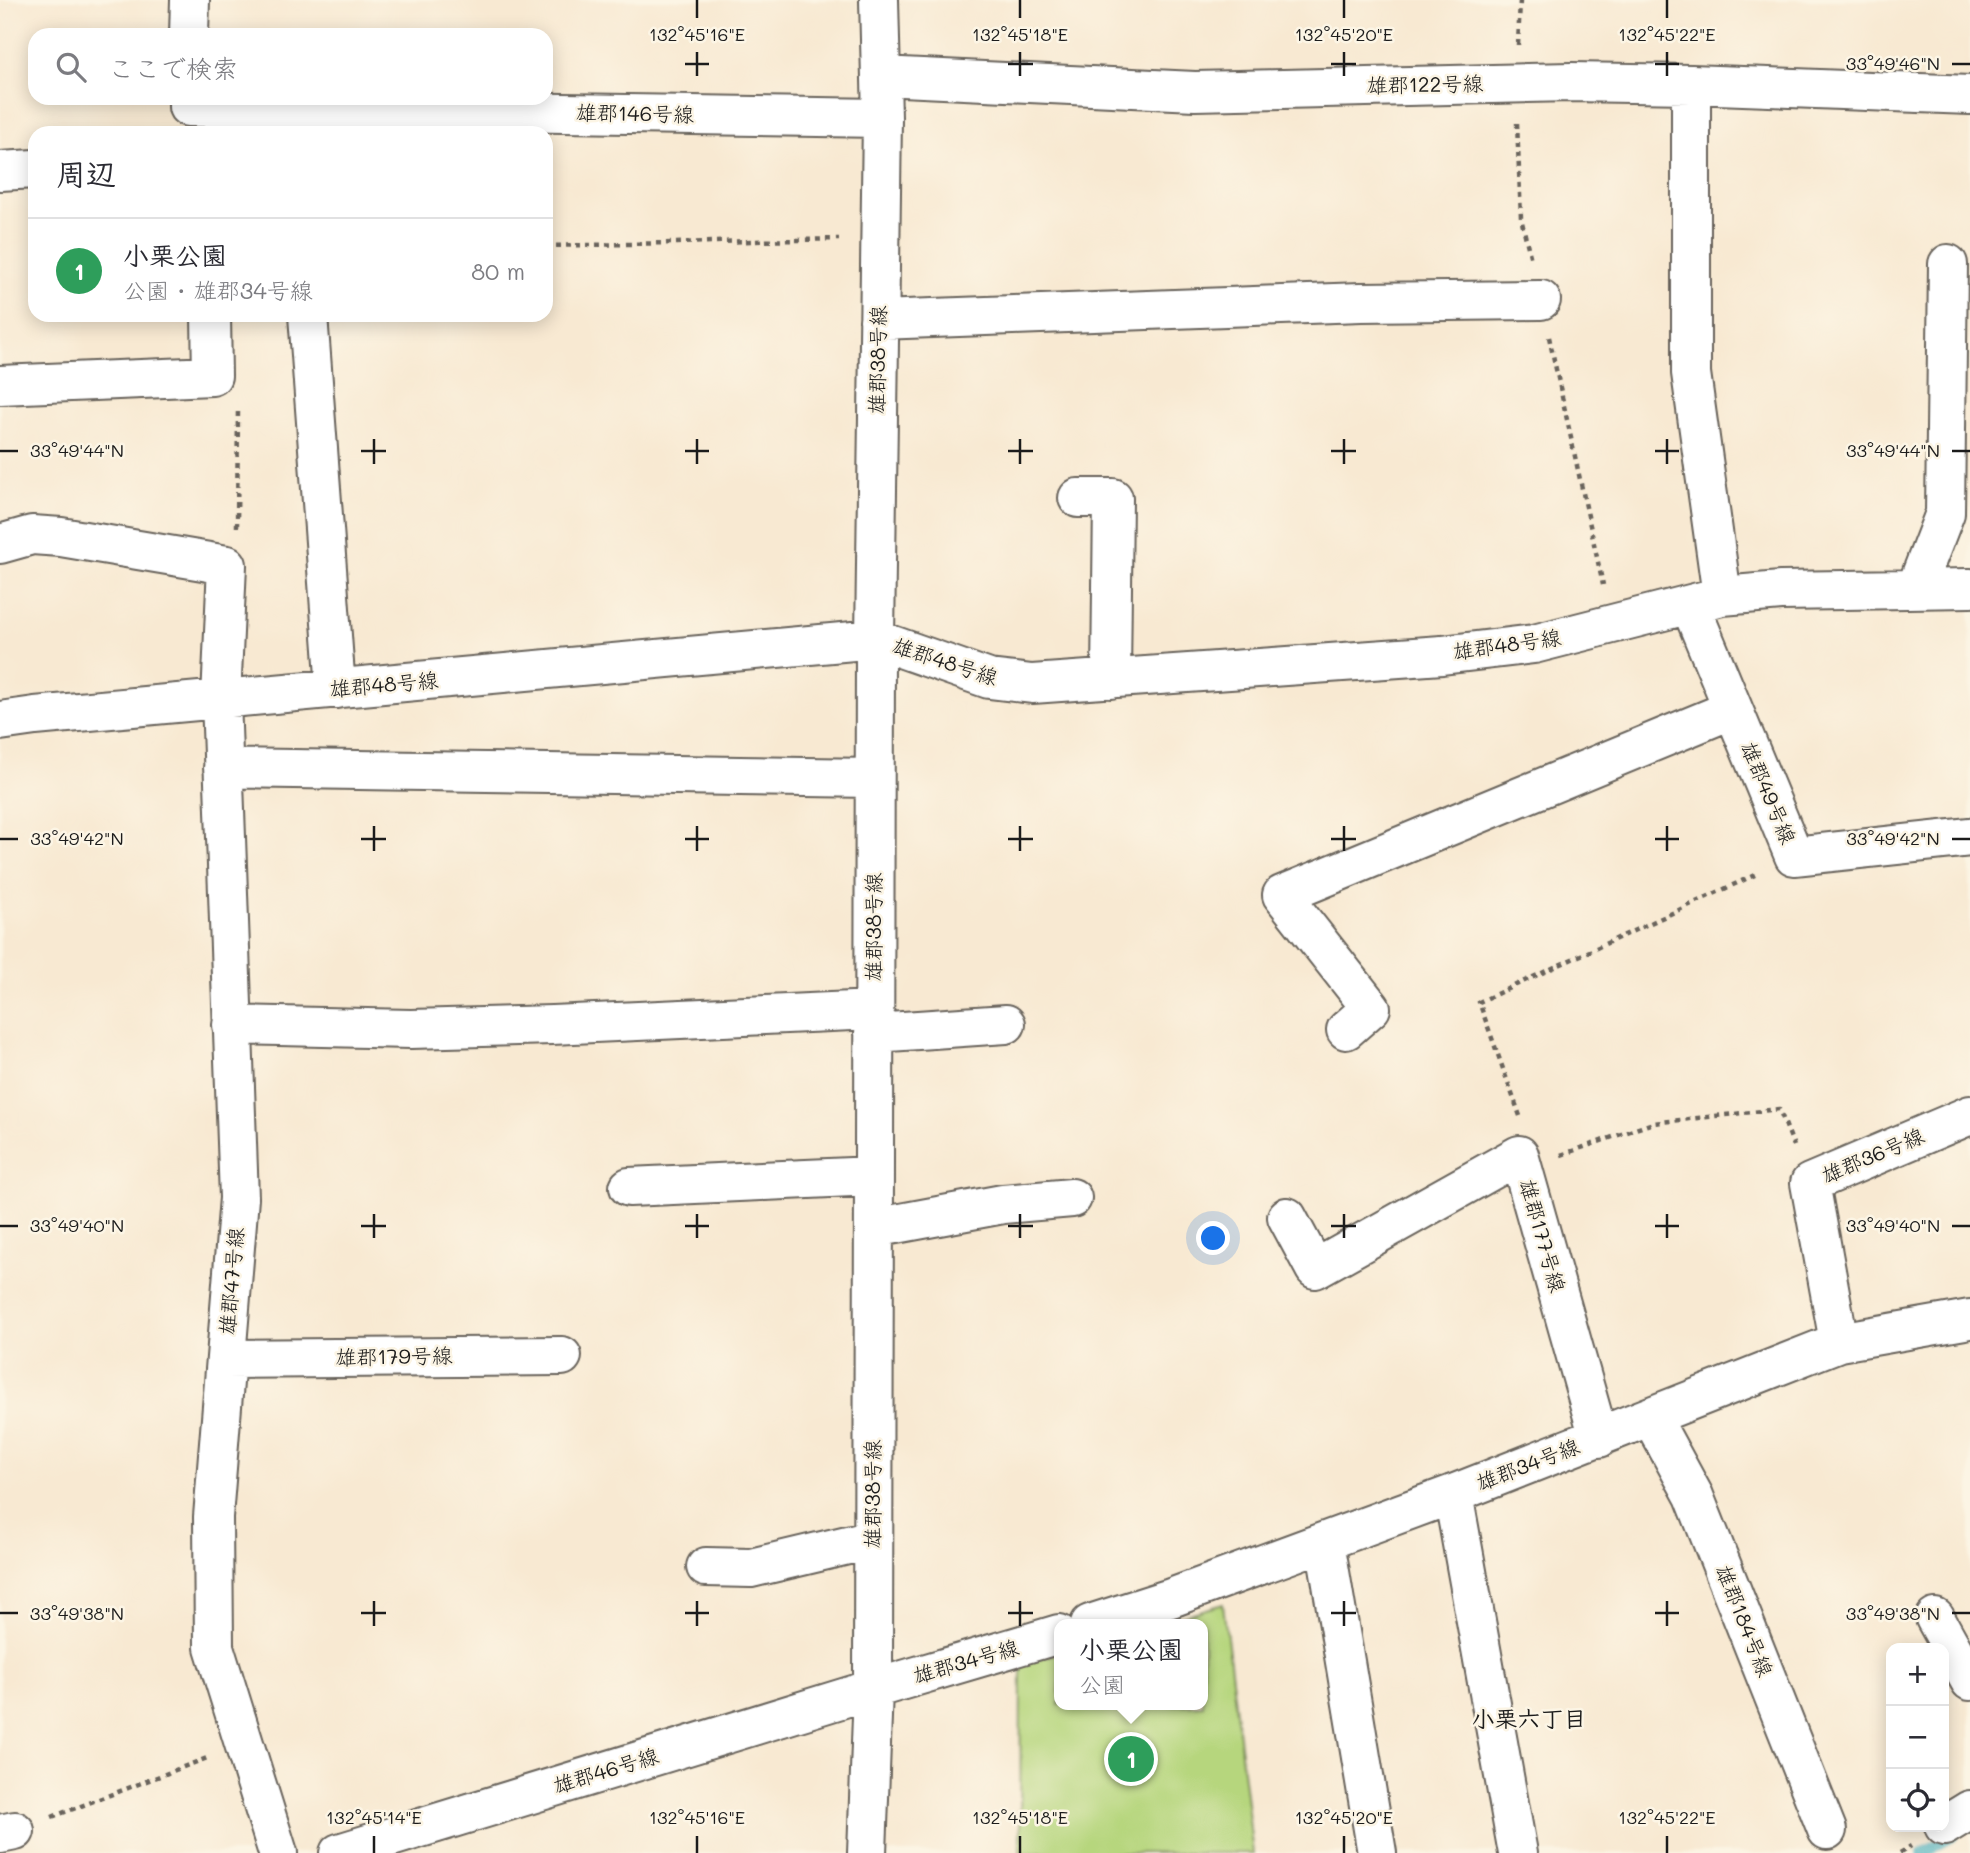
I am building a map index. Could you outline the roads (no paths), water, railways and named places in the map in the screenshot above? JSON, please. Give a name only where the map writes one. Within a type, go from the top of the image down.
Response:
[{"type":"street","points":[[189,28],[190,0]]},
{"type":"street","name":"雄郡38号線","points":[[867,1853],[873,1689],[874,778],[882,118],[879,0]]},
{"type":"street","name":"雄郡122号線","points":[[881,76],[1195,92],[1571,82],[1970,95]]},
{"type":"street","name":"雄郡49号線","points":[[1691,84],[1691,373],[1706,600],[1733,709],[1794,856],[1970,836]]},
{"type":"street","name":"雄郡146号線","points":[[187,113],[882,118]]},
{"type":"street","points":[[0,171],[28,169]]},
{"type":"street","points":[[1916,588],[1945,513],[1948,264]]},
{"type":"street","points":[[879,320],[1361,302],[1541,300]]},
{"type":"street","points":[[0,385],[212,376],[211,322]]},
{"type":"street","points":[[309,322],[336,689]]},
{"type":"street","points":[[1078,498],[1113,498],[1111,678]]},
{"type":"street","name":"雄郡47号線","points":[[0,544],[32,535],[61,537],[227,565],[221,699],[239,1198],[213,1517],[214,1647],[278,1853]]},
{"type":"street","name":"雄郡48号線","points":[[0,721],[875,639],[989,679],[1032,684],[1442,655],[1534,644],[1706,600],[1781,591],[1970,588]]},
{"type":"street","points":[[1346,1030],[1371,1008],[1282,895],[1733,709]]},
{"type":"street","points":[[223,768],[874,778]]},
{"type":"street","points":[[232,1025],[411,1029],[874,1022],[1006,1024]]},
{"type":"street","name":"雄郡36号線","points":[[1839,1342],[1810,1183],[1970,1115]]},
{"type":"street","name":"雄郡177号線","points":[[1287,1217],[1315,1269],[1521,1161],[1599,1438]]},
{"type":"street","points":[[629,1187],[874,1176]]},
{"type":"street","points":[[874,1228],[1003,1204],[1072,1198]]},
{"type":"street","name":"雄郡34号線","points":[[1106,1619],[1171,1598],[1453,1494],[1839,1342],[1970,1320]]},
{"type":"street","name":"雄郡179号線","points":[[226,1359],[562,1356]]},
{"type":"street","name":"雄郡184号線","points":[[1651,1417],[1694,1496],[1827,1830]]},
{"type":"street","points":[[1453,1494],[1518,1853]]},
{"type":"street","points":[[706,1567],[751,1567],[873,1539]]},
{"type":"street","points":[[1325,1542],[1377,1853]]},
{"type":"street","points":[[1935,1618],[1970,1681]]},
{"type":"street","name":"雄郡34号線","points":[[873,1689],[1054,1635]]},
{"type":"street","name":"雄郡46号線","points":[[339,1853],[873,1689]]},
{"type":"street","points":[[1949,1824],[1970,1810]]},
{"type":"waterway","points":[[1923,1853],[1952,1836]]},
{"type":"place","name":"小栗公園","points":[[1131,1759]]},
{"type":"district","name":"小栗六丁目","points":[[1529,1719]]}]
